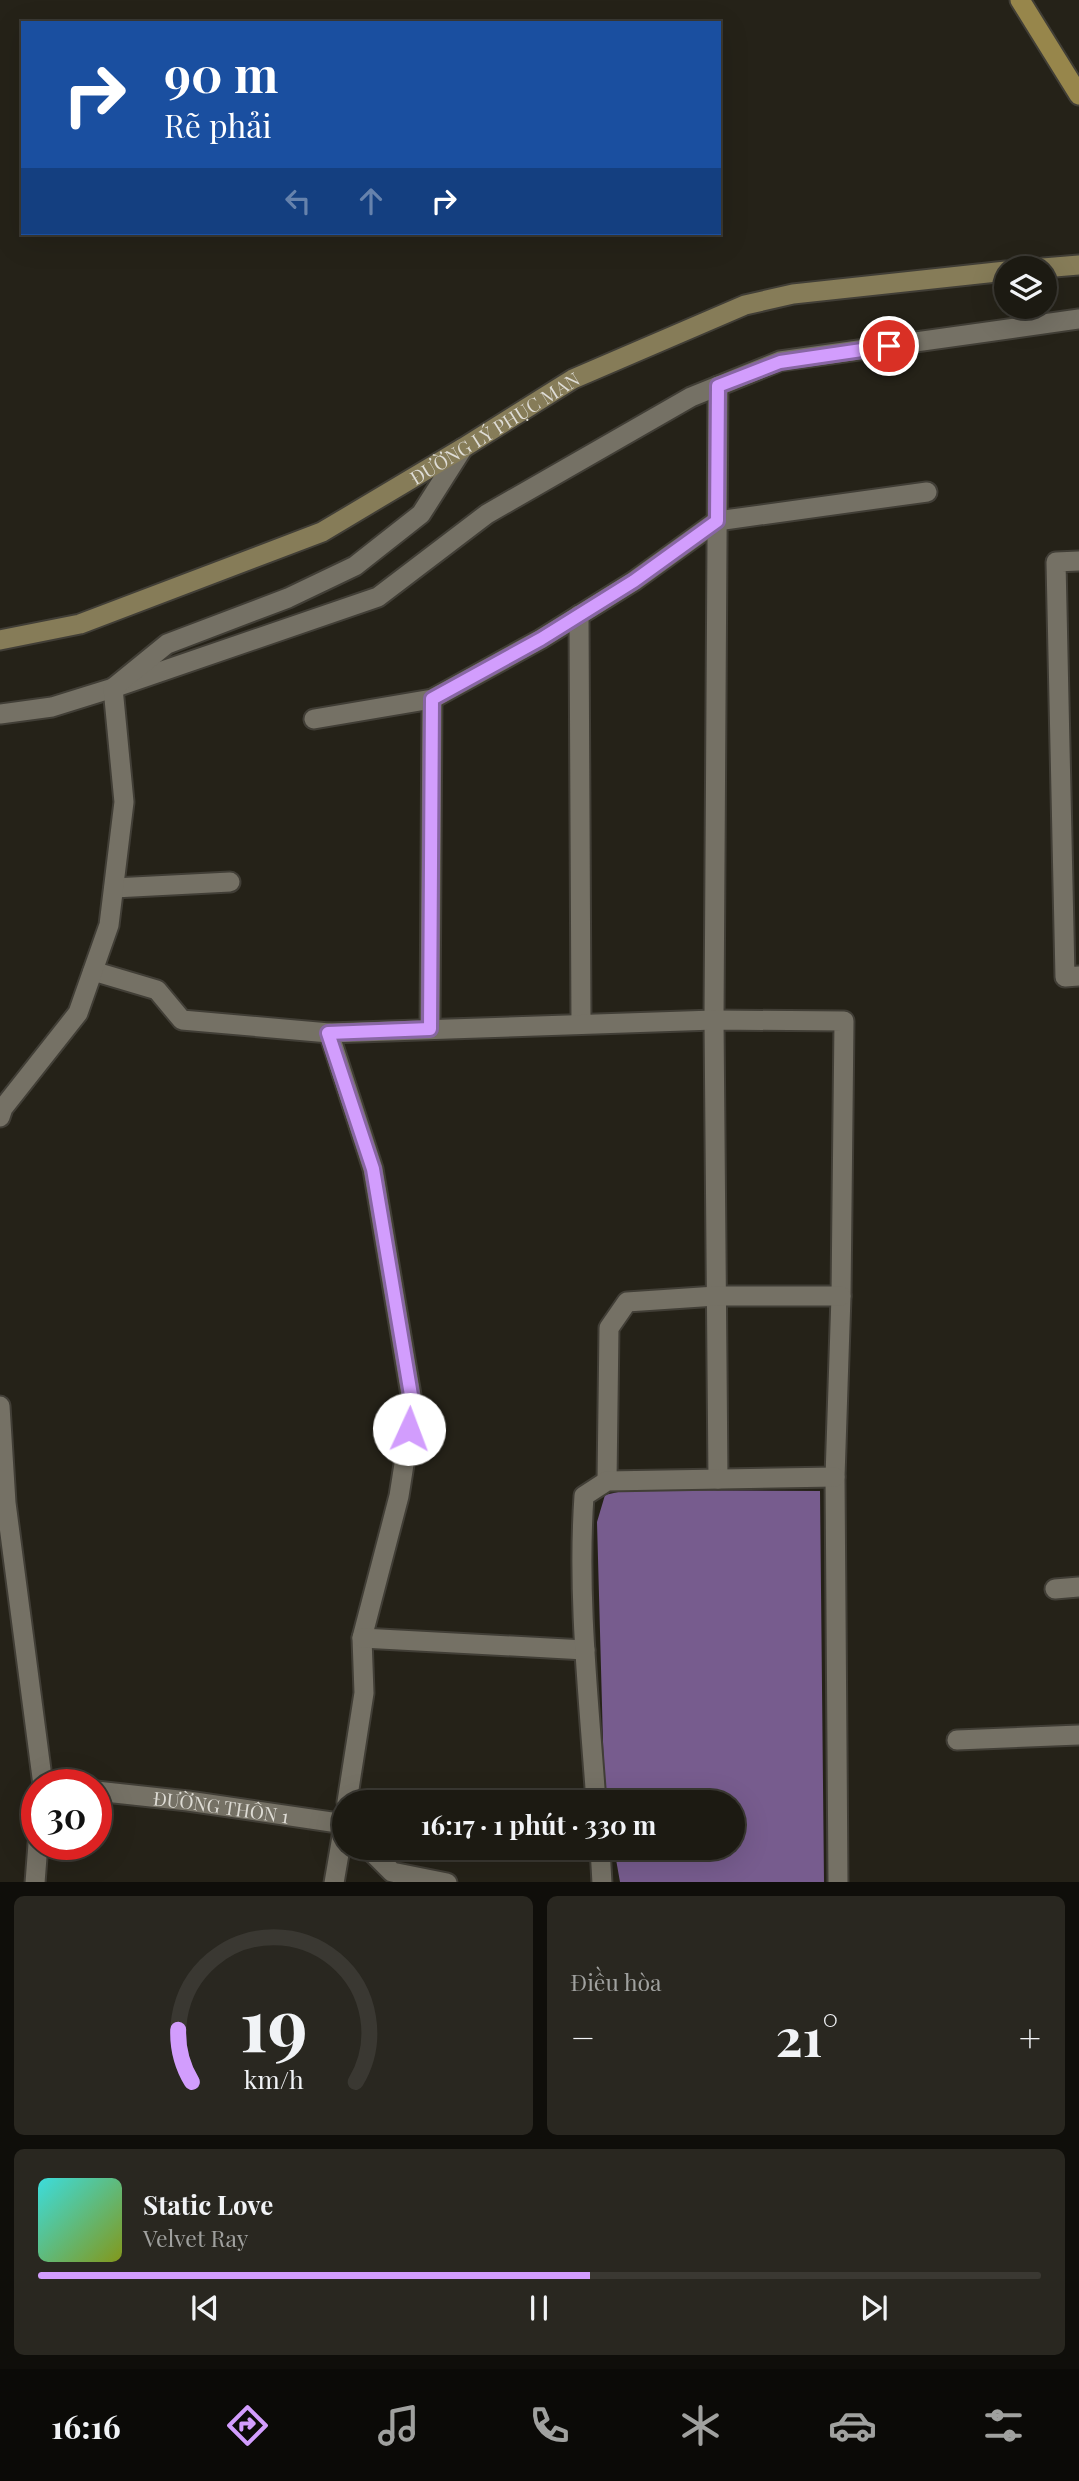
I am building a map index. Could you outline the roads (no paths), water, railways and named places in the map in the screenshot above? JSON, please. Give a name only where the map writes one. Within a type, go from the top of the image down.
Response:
[{"type":"main road","points":[[1020,0],[1079,95]]},
{"type":"main road","points":[[1057,267],[1079,265]]},
{"type":"main road","name":"ĐƯỜNG LÝ PHỤC MAN","points":[[0,640],[80,624],[322,532],[573,379],[745,305],[793,294],[994,272]]},
{"type":"street","points":[[0,714],[52,707],[378,597],[487,514],[691,397],[780,362],[1079,319]]},
{"type":"street","points":[[718,386],[714,1020],[718,1479]]},
{"type":"street","points":[[113,688],[167,645],[288,598],[355,566],[421,514],[463,448]]},
{"type":"street","points":[[314,719],[432,699],[541,639],[634,581],[717,521],[927,492]]},
{"type":"street","points":[[1079,561],[1056,562],[1069,769],[1065,977],[1079,976]]},
{"type":"street","points":[[579,615],[581,1024]]},
{"type":"street","points":[[0,1117],[3,1108],[78,1013],[109,925],[124,802],[113,688]]},
{"type":"street","points":[[430,1029],[432,699]]},
{"type":"street","points":[[114,888],[230,882]]},
{"type":"street","points":[[93,971],[157,990],[182,1020],[328,1033],[714,1020],[844,1021],[841,1296],[835,1477],[838,1882]]},
{"type":"street","points":[[328,1033],[373,1169],[413,1407],[399,1496],[362,1638],[363,1693],[349,1790]]},
{"type":"street","points":[[607,1481],[609,1328],[627,1303],[716,1296],[841,1296]]},
{"type":"street","points":[[0,1406],[3,1504],[41,1769]]},
{"type":"street","points":[[595,1790],[585,1650],[582,1534],[584,1496],[607,1481],[835,1477]]},
{"type":"street","points":[[1055,1589],[1079,1587]]},
{"type":"street","points":[[362,1638],[585,1650]]},
{"type":"street","points":[[957,1740],[1079,1735]]},
{"type":"street","name":"ĐƯỜNG THÔN 1","points":[[112,1793],[332,1820]]},
{"type":"street","points":[[35,1882],[37,1860]]},
{"type":"street","points":[[334,1882],[338,1860]]},
{"type":"street","points":[[380,1860],[392,1872],[447,1882]]},
{"type":"street","points":[[601,1860],[602,1882]]}]
